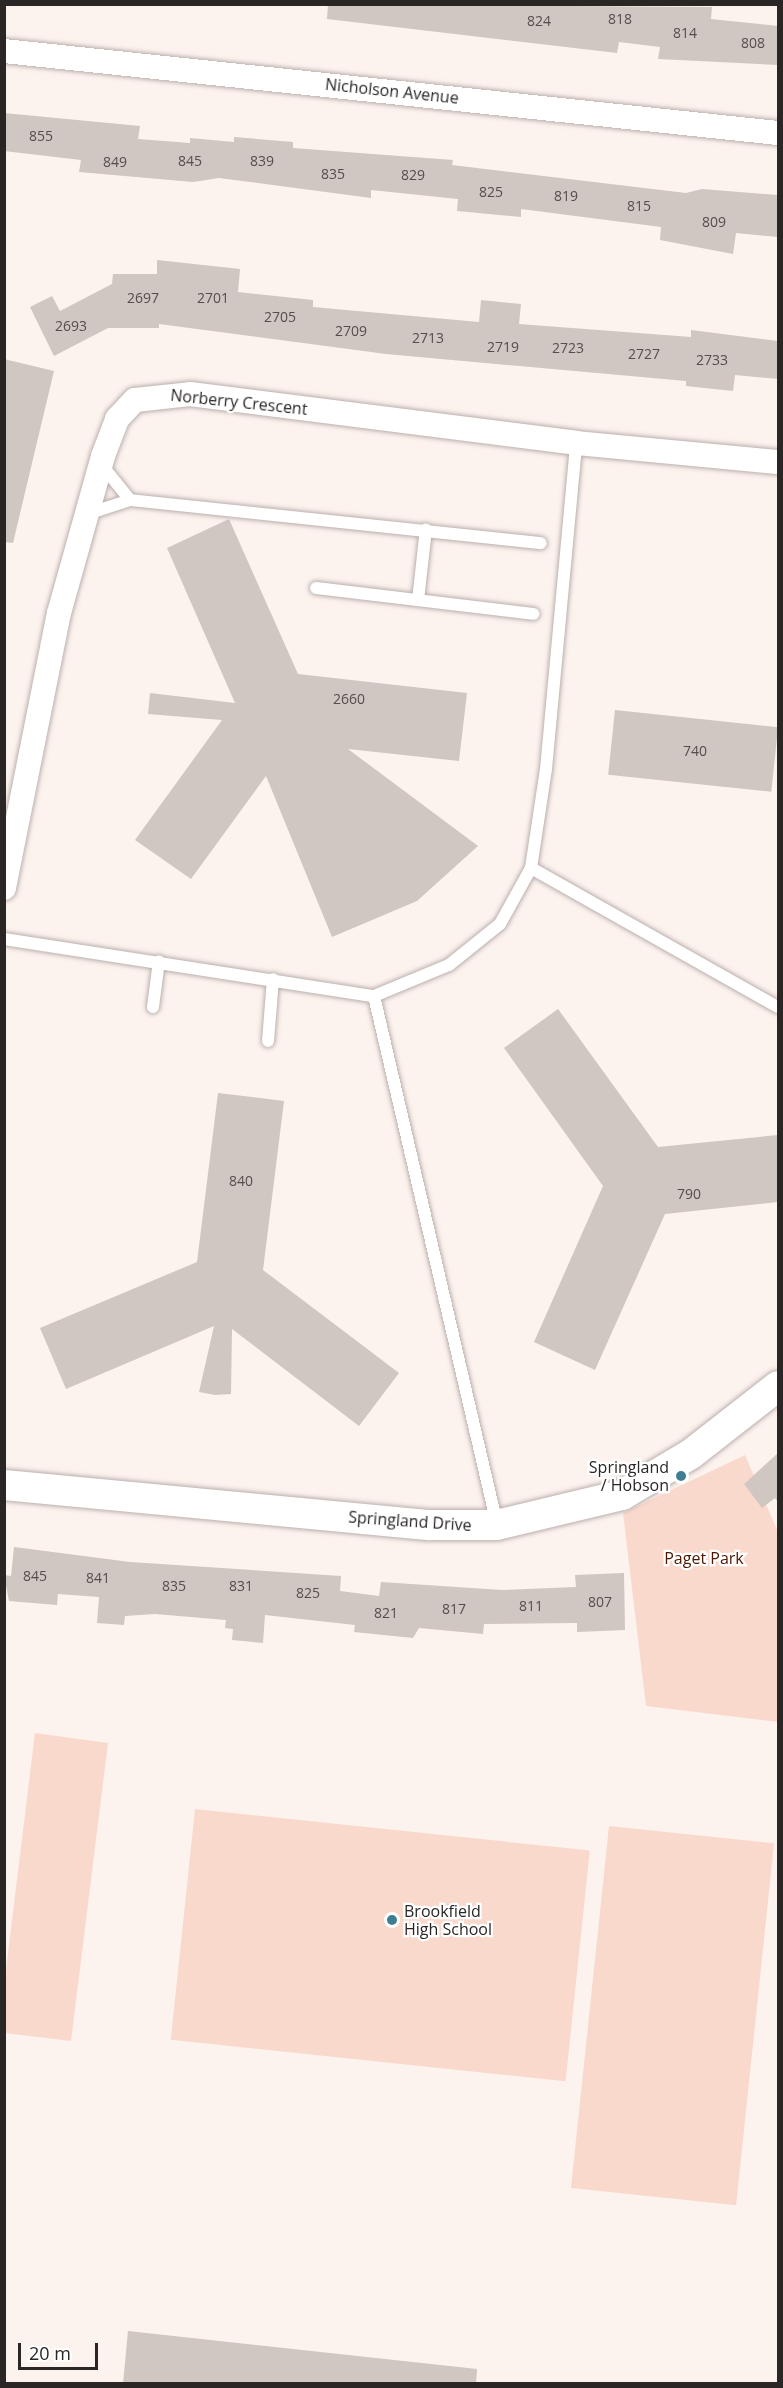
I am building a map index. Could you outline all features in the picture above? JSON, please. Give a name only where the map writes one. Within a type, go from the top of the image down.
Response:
[{"type":"street","name":"Nicholson Avenue","points":[[4,51],[778,133]]},
{"type":"street","name":"Norberry Crescent","points":[[4,888],[59,613],[100,464],[117,419],[135,400],[160,394],[190,394],[576,443],[778,462]]},
{"type":"street","name":"Springland Drive","points":[[4,1485],[430,1525],[497,1526],[622,1495],[691,1454],[778,1386]]},
{"type":"lane","points":[[4,939],[159,960],[374,996],[450,965],[500,924],[531,868],[546,769],[576,443]]},
{"type":"lane","points":[[100,464],[130,500]]},
{"type":"lane","points":[[86,514],[130,500],[426,529],[541,543]]},
{"type":"lane","points":[[418,600],[426,529]]},
{"type":"lane","points":[[316,588],[534,614]]},
{"type":"lane","points":[[531,868],[778,1007]]},
{"type":"lane","points":[[153,1007],[159,960]]},
{"type":"lane","points":[[268,1041],[273,980]]},
{"type":"lane","points":[[374,996],[497,1526]]},
{"type":"green space","name":"Paget Park","points":[[745,1455],[778,1532],[778,1722],[646,1706],[623,1513]]},
{"type":"green space","points":[[35,1733],[108,1743],[71,2041],[5,2033],[5,1977]]},
{"type":"green space","points":[[195,1809],[590,1850],[566,2081],[171,2040]]},
{"type":"green space","points":[[609,1826],[774,1843],[736,2205],[571,2188]]},
{"type":"building","points":[[328,4],[712,7],[711,19],[778,26],[778,65],[658,59],[660,47],[619,42],[617,53],[327,19]]},
{"type":"building","points":[[4,113],[140,126],[138,139],[190,143],[190,138],[234,142],[234,137],[293,142],[293,148],[453,160],[452,165],[686,193],[702,189],[778,195],[778,237],[736,233],[733,254],[660,240],[661,227],[521,209],[521,217],[457,211],[458,199],[371,190],[371,198],[219,178],[193,182],[79,172],[81,160],[4,151]]},
{"type":"building","points":[[157,260],[240,269],[238,292],[313,300],[313,307],[479,322],[481,300],[521,304],[519,324],[691,337],[691,330],[778,341],[778,379],[735,375],[733,391],[686,386],[686,381],[386,354],[159,324],[159,328],[108,328],[54,356],[30,307],[52,296],[60,311],[112,284],[113,274],[157,274]]},
{"type":"building","points":[[4,359],[54,371],[13,543],[4,542]]},
{"type":"building","points":[[229,519],[298,674],[467,693],[459,761],[348,749],[478,846],[417,901],[332,937],[266,776],[191,879],[135,840],[222,720],[148,714],[150,693],[235,703],[167,548]]},
{"type":"building","points":[[615,710],[778,727],[771,792],[608,775]]},
{"type":"building","points":[[558,1009],[658,1147],[778,1135],[778,1202],[665,1214],[595,1370],[534,1342],[603,1186],[504,1048]]},
{"type":"building","points":[[218,1093],[284,1101],[263,1270],[399,1373],[359,1426],[232,1329],[231,1394],[215,1395],[199,1392],[214,1326],[66,1389],[40,1328],[197,1262]]},
{"type":"building","points":[[778,1453],[778,1502],[775,1498],[762,1508],[744,1484]]},
{"type":"building","points":[[14,1547],[130,1562],[341,1576],[340,1591],[379,1596],[381,1582],[502,1590],[576,1587],[575,1575],[624,1573],[625,1630],[577,1632],[577,1623],[484,1624],[483,1634],[419,1628],[413,1638],[354,1632],[355,1625],[265,1615],[263,1643],[232,1640],[233,1629],[225,1628],[226,1620],[155,1614],[125,1616],[124,1625],[97,1623],[99,1597],[58,1594],[57,1605],[9,1601],[4,1575],[11,1576]]},
{"type":"building","points":[[128,2331],[477,2369],[476,2384],[123,2384]]},
{"type":"place","name":"Springland / Hobson","points":[[681,1476]]},
{"type":"place","name":"Brookfield High School","points":[[392,1920]]}]
